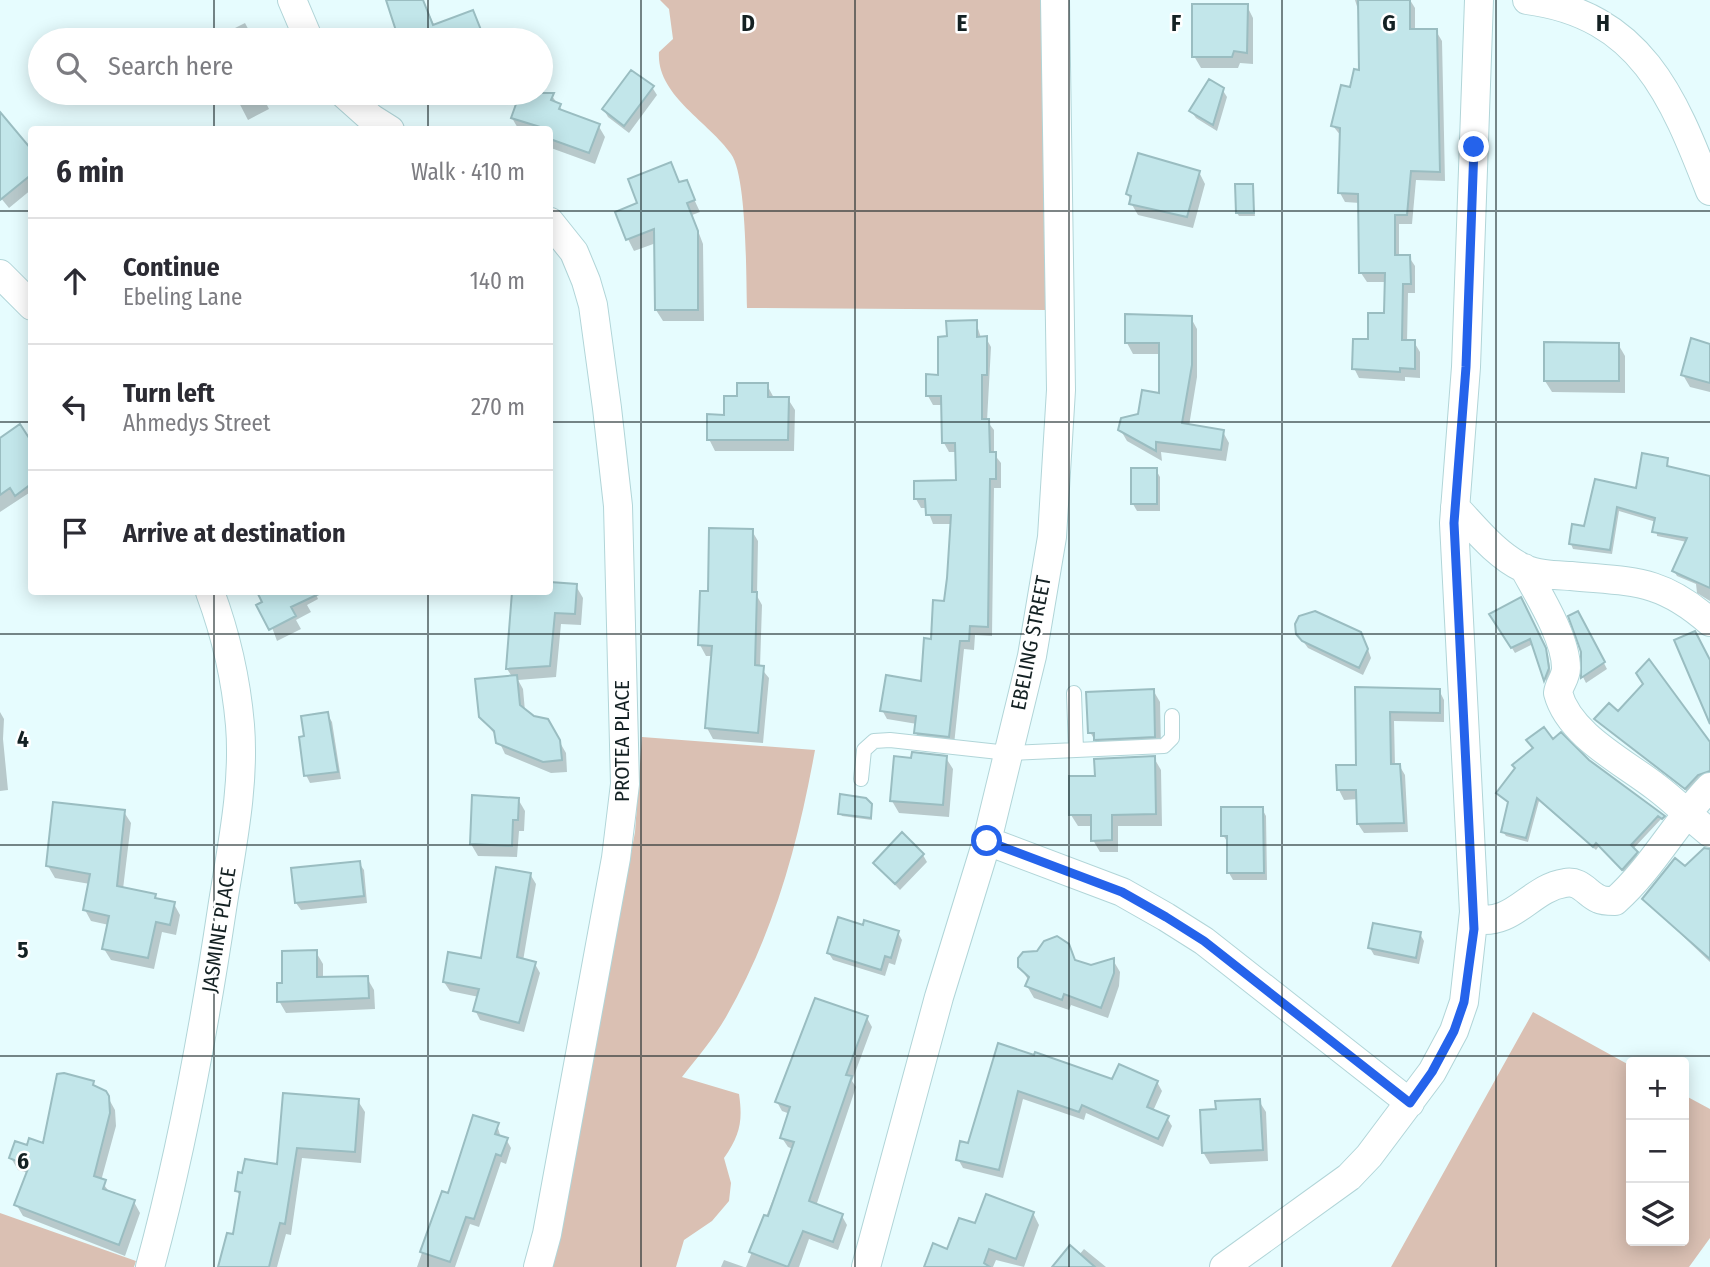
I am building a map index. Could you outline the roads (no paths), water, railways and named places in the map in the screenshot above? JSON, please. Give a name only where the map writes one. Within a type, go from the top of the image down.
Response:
[{"type":"street","points":[[292,0],[304,28]]},
{"type":"street","name":"EBELING STREET","points":[[866,1267],[939,997],[987,841],[1032,656],[1050,550],[1059,438],[1060,202],[1055,0]]},
{"type":"street","points":[[1224,1267],[1349,1177],[1432,1072],[1454,1031],[1464,1002],[1474,919],[1455,583],[1455,507],[1466,367],[1479,0]]},
{"type":"street","points":[[1527,0],[1573,9],[1589,16],[1633,47],[1649,65],[1683,121],[1710,191]]},
{"type":"street","points":[[357,105],[384,126]]},
{"type":"street","name":"PROTEA PLACE","points":[[538,1267],[547,1234],[616,858],[625,784],[618,506],[607,408],[593,305],[586,281],[574,252],[553,226]]},
{"type":"street","points":[[0,274],[28,302]]},
{"type":"street","points":[[1455,507],[1493,546],[1524,568],[1543,574],[1634,580],[1675,596],[1710,622]]},
{"type":"street","points":[[1524,568],[1546,608],[1566,660],[1566,672],[1558,694],[1565,710],[1584,732],[1659,789],[1710,833]]},
{"type":"street","name":"JASMINE PLACE","points":[[150,1267],[197,1060],[227,879],[240,773],[240,727],[232,669],[225,634],[211,595]]},
{"type":"street","points":[[1474,919],[1490,922],[1520,908],[1550,888],[1566,882],[1578,884],[1598,899],[1615,901],[1638,880],[1686,814],[1710,787]]},
{"type":"street","points":[[987,841],[1122,892],[1166,917],[1204,941],[1410,1103]]},
{"type":"lane","points":[[1074,693],[1076,751]]},
{"type":"lane","points":[[861,779],[864,750],[874,741],[890,740],[1008,753],[1164,746],[1172,738],[1172,716]]}]
